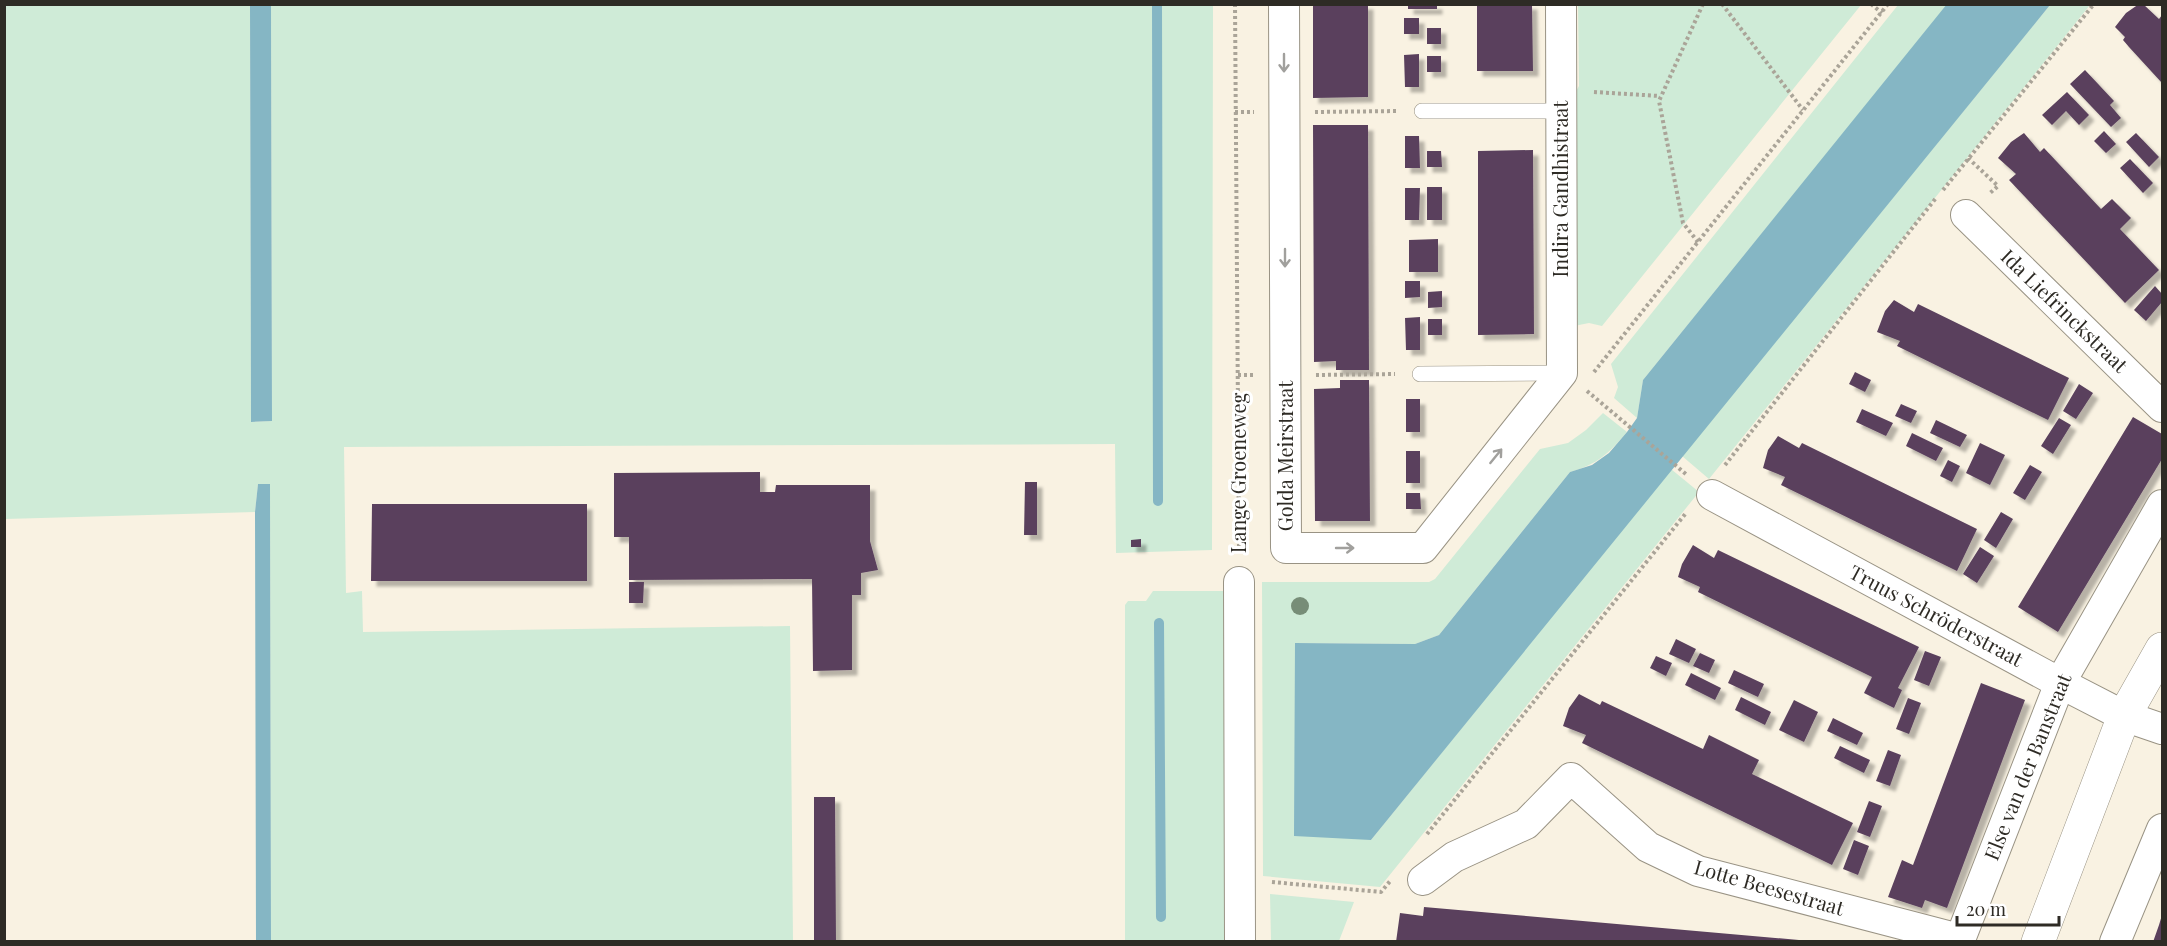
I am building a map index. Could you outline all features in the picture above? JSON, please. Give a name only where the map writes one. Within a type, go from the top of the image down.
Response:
[{"type":"street","name":"Golda Meirstraat","points":[[1284,4],[1286,548],[1423,548],[1572,380]]},
{"type":"street","name":"Indira Gandhistraat","points":[[1561,4],[1561,101],[1572,380]]},
{"type":"street","name":"Ida Liefrinckstraat","points":[[1966,215],[2163,407]]},
{"type":"street","name":"Truus Schröderstraat","points":[[1704,489],[2060,683],[2124,716],[2163,729]]},
{"type":"street","name":"Else van der Banstraat","points":[[1959,940],[2060,683],[2163,505]]},
{"type":"street","name":"Lange Groeneweg","points":[[1239,582],[1240,942]]},
{"type":"street","points":[[2038,942],[2124,716],[2163,649]]},
{"type":"street","name":"Lotte Beesestraat","points":[[1423,880],[1454,857],[1526,824],[1571,778],[1648,847],[1698,871],[1959,940]]},
{"type":"street","points":[[2115,942],[2163,829]]},
{"type":"lane","points":[[1422,111],[1561,101]]},
{"type":"lane","points":[[1420,374],[1572,380]]},
{"type":"path","name":"Lange Groeneweg","points":[[1235,4],[1239,582]]},
{"type":"path","points":[[1698,242],[1683,223],[1660,96],[1704,4]]},
{"type":"path","points":[[1722,4],[1803,110]]},
{"type":"path","points":[[1871,4],[1882,13]]},
{"type":"path","points":[[1561,101],[1660,96]]},
{"type":"path","points":[[1235,112],[1422,111]]},
{"type":"path","points":[[1238,375],[1420,374]]},
{"type":"path","points":[[1572,380],[1704,489]]},
{"type":"green space","points":[[4,5],[250,5],[251,422],[272,421],[271,5],[1213,5],[1212,550],[1116,553],[1115,444],[344,447],[346,593],[362,591],[363,632],[790,626],[793,941],[271,941],[270,484],[258,484],[255,512],[5,519]]},
{"type":"green space","points":[[1578,5],[1861,5],[1602,326],[1589,323],[1574,326],[1574,95],[1579,86]]},
{"type":"green space","points":[[1898,5],[1947,5],[1643,380],[1637,418],[1614,398],[1618,387],[1611,364]]},
{"type":"green space","points":[[2050,5],[2090,5],[1709,479],[1682,456]]},
{"type":"green space","points":[[1603,413],[1627,432],[1602,457],[1570,472],[1439,635],[1415,644],[1295,643],[1371,840],[1671,469],[1699,492],[1380,887],[1263,876],[1262,582],[1429,582],[1435,579],[1540,449],[1568,443],[1586,430]]},
{"type":"green space","points":[[1153,591],[1229,591],[1231,941],[1125,942],[1125,605],[1128,601],[1146,601]]},
{"type":"green space","points":[[1270,894],[1354,902],[1339,941],[1271,941]]},
{"type":"water","points":[[1947,4],[2050,5],[1371,840],[1294,836],[1295,643],[1415,644],[1439,635],[1570,472],[1592,465],[1609,453],[1627,432],[1637,418],[1643,380]]},
{"type":"water","points":[[250,5],[271,5],[272,421],[251,422]]},
{"type":"water","points":[[258,484],[270,484],[271,942],[256,941],[255,512]]},
{"type":"building","points":[[1313,4],[1368,4],[1368,97],[1313,98]]},
{"type":"building","points":[[1408,4],[1437,4],[1437,9],[1408,9]]},
{"type":"building","points":[[1477,4],[1532,4],[1533,71],[1477,71]]},
{"type":"building","points":[[2139,4],[2143,4],[2159,19],[2162,15],[2162,83],[2123,40],[2125,37],[2115,27],[2126,13]]},
{"type":"building","points":[[1404,18],[1419,18],[1419,34],[1404,34]]},
{"type":"building","points":[[1427,28],[1441,28],[1441,44],[1427,44]]},
{"type":"building","points":[[1419,54],[1419,87],[1405,87],[1404,55]]},
{"type":"building","points":[[1427,56],[1441,56],[1441,72],[1427,72]]},
{"type":"building","points":[[2085,70],[2114,101],[2110,105],[2121,118],[2111,127],[2070,84]]},
{"type":"building","points":[[2067,92],[2089,115],[2079,125],[2066,111],[2052,125],[2042,115]]},
{"type":"building","points":[[1313,125],[1368,125],[1369,370],[1336,370],[1336,361],[1314,362]]},
{"type":"building","points":[[2104,131],[2116,144],[2106,153],[2094,141]]},
{"type":"building","points":[[2024,133],[2040,152],[2044,148],[2101,209],[2112,199],[2131,218],[2120,229],[2159,270],[2125,303],[2009,180],[2016,174],[1998,158],[2011,142]]},
{"type":"building","points":[[2136,133],[2159,157],[2149,167],[2126,142]]},
{"type":"building","points":[[1405,136],[1419,136],[1420,168],[1405,168]]},
{"type":"building","points":[[1533,150],[1534,334],[1478,335],[1478,151]]},
{"type":"building","points":[[1427,151],[1441,151],[1442,167],[1427,167]]},
{"type":"building","points":[[2130,159],[2153,183],[2143,193],[2120,168]]},
{"type":"building","points":[[1427,187],[1442,187],[1442,220],[1427,220]]},
{"type":"building","points":[[1405,188],[1420,188],[1419,220],[1405,220]]},
{"type":"building","points":[[1438,239],[1438,272],[1409,272],[1409,240]]},
{"type":"building","points":[[1405,281],[1420,281],[1420,297],[1405,298]]},
{"type":"building","points":[[2155,286],[2162,294],[2162,302],[2146,321],[2134,310]]},
{"type":"building","points":[[1442,291],[1442,307],[1428,308],[1428,292]]},
{"type":"building","points":[[1894,300],[1914,312],[1918,304],[2069,378],[2048,420],[1897,346],[1900,341],[1877,332],[1885,311]]},
{"type":"building","points":[[1420,317],[1420,350],[1406,350],[1405,318]]},
{"type":"building","points":[[1428,319],[1442,319],[1442,335],[1428,335]]},
{"type":"building","points":[[1855,372],[1871,380],[1865,392],[1849,384]]},
{"type":"building","points":[[1340,380],[1369,380],[1370,521],[1315,521],[1314,389],[1340,388]]},
{"type":"building","points":[[2079,384],[2093,393],[2076,419],[2063,411]]},
{"type":"building","points":[[1406,399],[1420,399],[1420,432],[1406,432]]},
{"type":"building","points":[[1901,404],[1917,411],[1911,423],[1895,416]]},
{"type":"building","points":[[1862,409],[1893,423],[1886,436],[1856,422]]},
{"type":"building","points":[[2133,417],[2162,434],[2162,459],[2058,632],[2018,607]]},
{"type":"building","points":[[2059,418],[2071,425],[2053,454],[2041,446]]},
{"type":"building","points":[[1936,420],[1967,435],[1960,447],[1930,433]]},
{"type":"building","points":[[1912,433],[1943,448],[1936,461],[1906,446]]},
{"type":"building","points":[[1778,436],[1799,448],[1802,443],[1977,529],[1957,571],[1781,485],[1785,477],[1763,468],[1768,450]]},
{"type":"building","points":[[1980,443],[2005,455],[1990,485],[1966,473]]},
{"type":"building","points":[[1406,451],[1420,451],[1420,483],[1406,483]]},
{"type":"building","points":[[1948,460],[1960,466],[1952,482],[1940,476]]},
{"type":"building","points":[[2030,465],[2042,472],[2025,500],[2013,493]]},
{"type":"building","points":[[760,472],[760,492],[775,492],[776,485],[870,485],[870,541],[878,570],[861,573],[861,595],[852,595],[852,670],[813,671],[812,579],[629,580],[629,537],[614,537],[614,473]]},
{"type":"building","points":[[1025,482],[1037,482],[1037,535],[1024,535]]},
{"type":"building","points":[[1406,493],[1420,493],[1421,509],[1406,509]]},
{"type":"building","points":[[372,504],[587,504],[587,581],[371,581]]},
{"type":"building","points":[[2001,512],[2013,519],[1996,548],[1984,540]]},
{"type":"building","points":[[1141,539],[1141,547],[1131,547],[1131,540]]},
{"type":"building","points":[[1693,545],[1714,558],[1718,550],[1919,647],[1898,688],[1902,690],[1894,708],[1864,693],[1872,677],[1698,592],[1700,587],[1678,577],[1682,564]]},
{"type":"building","points":[[1980,547],[1994,556],[1977,583],[1963,574]]},
{"type":"building","points":[[629,582],[644,582],[643,603],[629,603]]},
{"type":"building","points":[[1676,639],[1696,649],[1689,663],[1669,654]]},
{"type":"building","points":[[1925,651],[1941,657],[1929,686],[1914,680]]},
{"type":"building","points":[[1700,653],[1715,660],[1709,673],[1693,666]]},
{"type":"building","points":[[1656,656],[1672,663],[1666,676],[1650,668]]},
{"type":"building","points":[[1734,670],[1764,684],[1758,697],[1728,683]]},
{"type":"building","points":[[1691,673],[1721,688],[1715,700],[1685,685]]},
{"type":"building","points":[[1981,683],[2025,700],[1947,908],[1925,900],[1922,908],[1888,897],[1902,860],[1913,865]]},
{"type":"building","points":[[1579,694],[1600,705],[1602,701],[1703,749],[1709,735],[1759,760],[1752,774],[1853,823],[1832,865],[1582,743],[1586,735],[1563,726],[1569,708]]},
{"type":"building","points":[[1741,697],[1771,712],[1765,725],[1735,710]]},
{"type":"building","points":[[1908,698],[1921,703],[1909,734],[1896,729]]},
{"type":"building","points":[[1794,700],[1818,712],[1804,742],[1779,730]]},
{"type":"building","points":[[1833,718],[1863,733],[1857,745],[1827,731]]},
{"type":"building","points":[[1840,746],[1870,760],[1864,773],[1834,758]]},
{"type":"building","points":[[1888,750],[1901,755],[1890,786],[1876,781]]},
{"type":"building","points":[[814,797],[835,797],[836,942],[814,942]]},
{"type":"building","points":[[1869,801],[1882,806],[1870,837],[1857,832]]},
{"type":"building","points":[[1854,840],[1869,846],[1858,875],[1843,869]]},
{"type":"building","points":[[1424,907],[1799,940],[1799,942],[1396,942],[1400,913],[1423,916]]},
{"type":"building","points":[[2162,915],[2162,942],[2153,942],[2159,925]]},
{"type":"waterway","points":[[1157,4],[1158,501]]},
{"type":"waterway","points":[[1159,623],[1161,917]]}]
